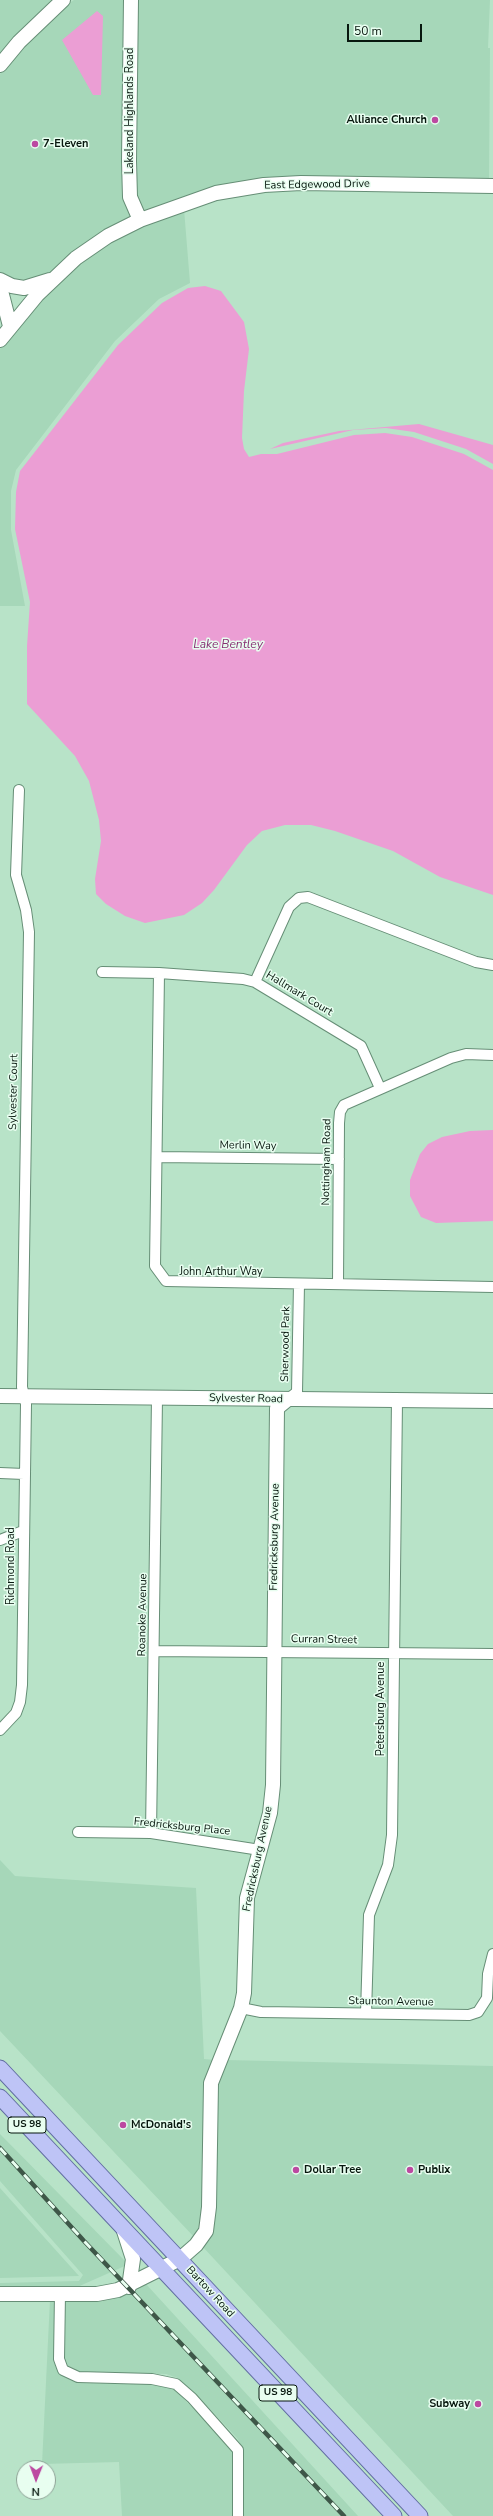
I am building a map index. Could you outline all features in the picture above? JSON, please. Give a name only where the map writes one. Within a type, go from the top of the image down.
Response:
[{"type":"main road","name":"Bartow Road","points":[[0,2068],[420,2516]]},
{"type":"main road","name":"Bartow Road","points":[[0,2097],[394,2516]]},
{"type":"main road","points":[[248,2360],[258,2363],[268,2369],[297,2397],[312,2400]]},
{"type":"street","points":[[0,65],[19,42],[63,0]]},
{"type":"street","name":"Lakeland Highlands Road","points":[[131,0],[128,161],[130,197],[140,220]]},
{"type":"street","name":"East Edgewood Drive","points":[[0,340],[10,326],[53,279],[76,258],[108,236],[140,220],[216,193],[264,185],[364,183],[493,186]]},
{"type":"street","points":[[0,280],[12,286],[24,288],[53,279]]},
{"type":"street","points":[[0,287],[10,326]]},
{"type":"street","name":"Sylvester Court","points":[[19,790],[16,875],[26,910],[29,932],[22,1388],[24,1396]]},
{"type":"street","points":[[255,982],[289,907],[299,898],[308,897],[476,962],[493,965]]},
{"type":"street","name":"Hallmark Court","points":[[102,972],[159,973],[243,979],[255,982],[361,1046],[380,1088]]},
{"type":"street","name":"John Arthur Way","points":[[159,973],[155,1266],[166,1282],[493,1287]]},
{"type":"street","name":"Nottingham Road","points":[[338,1284],[339,1123],[340,1112],[344,1105],[451,1058],[466,1054],[493,1055]]},
{"type":"street","name":"Merlin Way","points":[[157,1157],[339,1159]]},
{"type":"street","name":"Sherwood Park","points":[[288,1399],[297,1392],[299,1284]]},
{"type":"street","name":"Sylvester Road","points":[[0,1396],[493,1401]]},
{"type":"street","name":"Richmond Road","points":[[0,1730],[16,1713],[20,1702],[26,1404],[24,1396]]},
{"type":"street","name":"Roanoke Avenue","points":[[151,1833],[157,1398]]},
{"type":"street","name":"Fredricksburg Avenue","points":[[0,2294],[107,2293],[129,2286],[180,2259],[201,2239],[208,2220],[212,2083],[241,2008],[245,1970],[246,1908],[270,1813],[273,1785],[277,1408],[288,1399]]},
{"type":"street","name":"Petersburg Avenue","points":[[366,2014],[369,1915],[384,1876],[391,1850],[396,1400]]},
{"type":"street","points":[[0,1473],[24,1474]]},
{"type":"street","points":[[0,1540],[23,1531]]},
{"type":"street","name":"Curran Street","points":[[154,1651],[493,1654]]},
{"type":"street","name":"Fredricksburg Place","points":[[78,1832],[151,1833],[260,1850]]},
{"type":"street","name":"Staunton Avenue","points":[[241,2008],[261,2012],[469,2015],[478,2012],[487,1998],[488,1974],[493,1954]]},
{"type":"street","points":[[123,2228],[133,2259],[129,2286]]},
{"type":"street","points":[[60,2294],[59,2359],[63,2370],[78,2377],[152,2379],[176,2384],[192,2398],[238,2450],[238,2516]]},
{"type":"shaded area","points":[[0,0],[54,0],[0,56]]},
{"type":"shaded area","points":[[74,0],[125,0],[133,217],[50,274],[18,282],[0,273],[0,74],[23,46],[60,9]]},
{"type":"shaded area","points":[[135,0],[490,0],[488,48],[490,48],[489,180],[215,187],[143,213],[135,196]]},
{"type":"shaded area","points":[[184,209],[190,283],[159,299],[115,341],[16,470],[11,491],[11,530],[25,606],[0,606],[0,349],[41,300],[78,263],[111,242],[142,225]]},
{"type":"shaded area","points":[[0,1860],[15,1876],[196,1888],[204,2059],[215,2060],[204,2207],[201,2228],[195,2238],[0,2031]]},
{"type":"shaded area","points":[[226,2060],[493,2066],[493,2516],[453,2516],[202,2246],[216,2084]]},
{"type":"shaded area","points":[[0,2134],[127,2263],[127,2265],[75,2288],[0,2286],[0,2283],[79,2281],[83,2275],[0,2181]]},
{"type":"shaded area","points":[[0,2188],[79,2276],[0,2278]]},
{"type":"shaded area","points":[[146,2284],[358,2516],[243,2516],[243,2449],[237,2438],[195,2393],[178,2378],[166,2374],[79,2372],[67,2366],[64,2358],[65,2300],[133,2293]]},
{"type":"shaded area","points":[[50,2300],[54,2300],[54,2359],[60,2375],[78,2383],[152,2384],[174,2389],[230,2446],[234,2460],[232,2516],[122,2516],[119,2462],[56,2464],[56,2460],[42,2460]]},
{"type":"water","points":[[97,11],[103,16],[101,95],[93,95],[62,40]]},
{"type":"water","name":"Lake Bentley","points":[[205,286],[221,291],[244,322],[249,349],[244,391],[242,438],[244,449],[249,457],[261,454],[277,454],[354,435],[385,433],[412,437],[464,454],[493,470],[493,895],[440,877],[393,851],[335,831],[311,825],[285,825],[262,831],[247,845],[214,890],[202,903],[184,915],[145,923],[125,916],[106,904],[96,894],[95,879],[101,841],[99,820],[89,781],[75,756],[27,704],[27,646],[30,602],[15,529],[16,492],[20,471],[118,345],[162,303],[188,288]]},
{"type":"water","points":[[419,424],[493,445],[493,464],[466,449],[414,432],[386,428],[353,430],[270,449],[283,443],[339,431]]},
{"type":"water","points":[[493,1130],[493,1221],[436,1223],[421,1217],[410,1196],[410,1180],[420,1154],[428,1144],[442,1137],[470,1131]]},
{"type":"railway","points":[[0,2148],[84,2241],[344,2516]]},
{"type":"place","name":"Alliance Church","points":[[435,120]]},
{"type":"place","name":"7-Eleven","points":[[35,144]]},
{"type":"place","name":"McDonald's","points":[[123,2125]]},
{"type":"place","name":"Dollar Tree","points":[[296,2170]]},
{"type":"place","name":"Publix","points":[[410,2170]]},
{"type":"place","name":"Subway","points":[[478,2404]]}]
